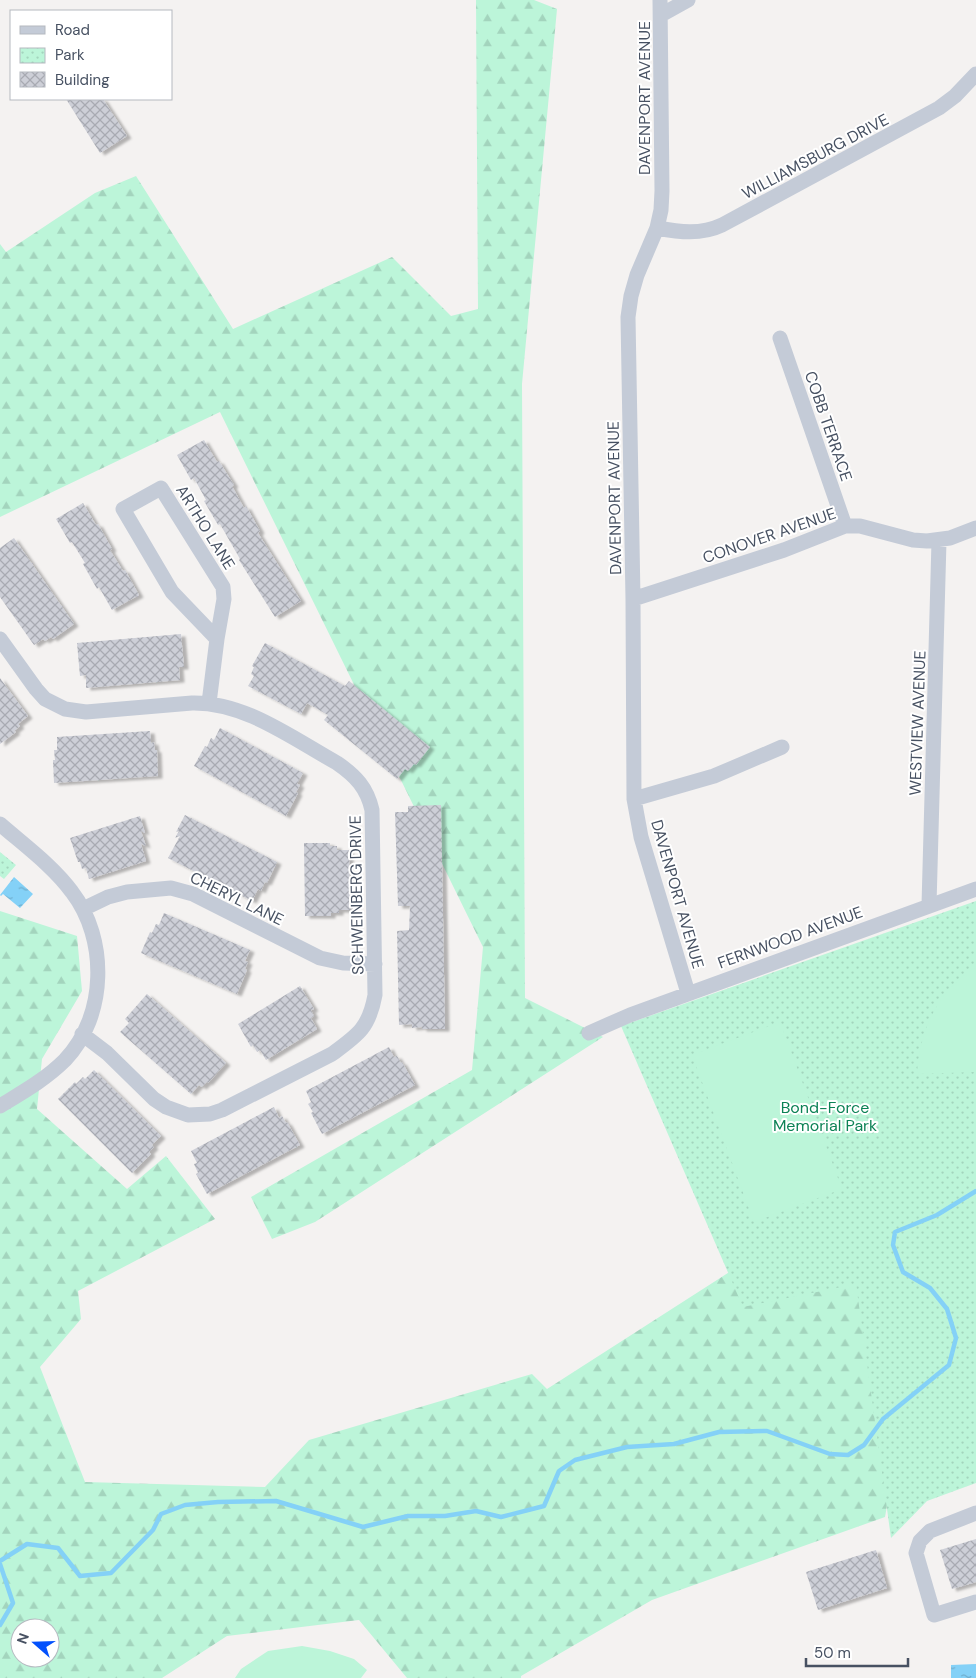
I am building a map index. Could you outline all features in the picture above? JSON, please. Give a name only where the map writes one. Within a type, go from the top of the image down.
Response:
[{"type":"street","points":[[660,7],[688,0]]},
{"type":"street","name":"DAVENPORT AVENUE","points":[[660,7],[661,210],[657,228],[637,275],[628,317],[634,799],[642,837],[688,993]]},
{"type":"street","name":"WILLIAMSBURG DRIVE","points":[[657,228],[681,233],[718,228],[939,108],[955,96],[976,74]]},
{"type":"street","name":"COBB TERRACE","points":[[780,338],[845,526]]},
{"type":"street","name":"ARTHO LANE","points":[[209,703],[224,599],[223,587],[161,488],[123,509],[172,592],[217,639]]},
{"type":"street","name":"CONOVER AVENUE","points":[[633,599],[784,550],[845,526],[868,528],[913,540],[939,541],[976,528]]},
{"type":"street","name":"WESTVIEW AVENUE","points":[[929,905],[939,541]]},
{"type":"street","name":"SCHWEINBERG DRIVE","points":[[0,639],[45,699],[65,710],[86,712],[209,703],[233,708],[258,719],[337,763],[358,779],[370,799],[372,810],[375,995],[368,1020],[356,1036],[332,1054],[222,1110],[210,1114],[188,1115],[166,1107],[154,1099],[107,1053],[82,1034]]},
{"type":"street","points":[[634,799],[714,776],[782,747]]},
{"type":"street","points":[[0,824],[72,892],[83,909],[94,941],[98,969],[94,1006],[82,1034],[66,1059],[34,1085],[0,1106]]},
{"type":"street","name":"CHERYL LANE","points":[[83,909],[116,894],[159,888],[176,889],[193,894],[320,958],[343,963],[375,964]]},
{"type":"street","name":"FERNWOOD AVENUE","points":[[589,1033],[630,1014],[976,889]]},
{"type":"street","points":[[976,1513],[930,1531],[920,1541],[916,1554],[934,1615],[976,1602]]},
{"type":"green space","points":[[476,0],[534,0],[557,9],[522,384],[525,998],[603,1037],[315,1222],[272,1239],[251,1197],[472,1070],[483,947],[220,412],[0,517],[0,244],[6,252],[95,193],[136,176],[233,329],[392,257],[451,316],[478,309]]},
{"type":"green space","points":[[0,852],[16,865],[4,879],[0,876]]},
{"type":"green space","name":"Bond-Force Memorial Park","points":[[976,901],[976,1483],[927,1501],[891,1538],[856,1284],[743,1307],[621,1026]]},
{"type":"green space","points":[[0,911],[77,936],[82,991],[42,1059],[37,1109],[127,1189],[166,1156],[215,1219],[78,1291],[81,1319],[40,1367],[85,1482],[265,1487],[309,1440],[532,1374],[547,1389],[731,1271],[875,1251],[904,1410],[885,1517],[652,1600],[521,1676],[521,1678],[407,1678],[359,1620],[227,1636],[162,1678],[0,1678]]},
{"type":"green space","points":[[976,967],[976,1072],[917,1074],[922,1042],[933,1013],[951,988]]},
{"type":"green space","points":[[780,1022],[842,1189],[754,1222],[692,1055]]},
{"type":"green space","points":[[302,1646],[330,1651],[354,1659],[367,1670],[361,1678],[235,1678],[241,1669],[268,1651]]},
{"type":"water","points":[[14,877],[33,894],[20,908],[3,894],[0,895]]},
{"type":"water","points":[[976,1664],[976,1678],[951,1678],[951,1665]]},
{"type":"building","points":[[67,100],[104,100],[127,136],[100,153]]},
{"type":"building","points":[[204,440],[234,485],[232,486],[244,508],[246,506],[260,531],[258,533],[301,601],[275,617],[239,560],[220,524],[218,525],[204,501],[206,500],[194,478],[191,480],[177,455]]},
{"type":"building","points":[[83,503],[96,525],[98,524],[112,549],[110,550],[123,571],[125,570],[139,595],[112,610],[99,587],[97,589],[83,564],[85,563],[72,542],[70,543],[56,519]]},
{"type":"building","points":[[14,538],[74,624],[53,639],[51,637],[45,641],[43,639],[34,645],[0,597],[0,548]]},
{"type":"building","points":[[181,634],[184,667],[179,667],[180,680],[86,688],[86,675],[80,676],[77,643]]},
{"type":"building","points":[[265,643],[345,686],[349,681],[430,747],[416,765],[414,764],[408,771],[405,769],[397,779],[324,720],[328,715],[307,703],[301,714],[248,686],[254,676],[251,674],[254,667],[252,666]]},
{"type":"building","points":[[0,678],[28,716],[18,724],[20,726],[14,731],[16,732],[0,744]]},
{"type":"building","points":[[220,728],[303,773],[297,784],[300,785],[296,792],[298,793],[286,816],[194,766],[205,746],[207,747],[211,738],[214,740]]},
{"type":"building","points":[[150,731],[151,743],[154,742],[155,750],[157,750],[158,776],[54,783],[53,760],[55,760],[54,750],[57,750],[57,737]]},
{"type":"building","points":[[441,805],[445,1029],[412,1028],[412,1024],[399,1025],[397,931],[409,930],[410,906],[398,906],[395,812],[408,812],[408,806]]},
{"type":"building","points":[[185,815],[277,862],[267,883],[265,882],[261,891],[258,889],[252,901],[168,858],[180,836],[175,838]]},
{"type":"building","points":[[140,816],[145,833],[141,831],[146,846],[141,844],[146,861],[89,879],[86,868],[82,869],[80,862],[78,862],[70,838]]},
{"type":"building","points":[[304,843],[330,843],[330,846],[337,846],[337,850],[349,850],[350,910],[339,910],[339,913],[331,913],[331,916],[305,916]]},
{"type":"building","points":[[164,913],[250,950],[245,961],[248,962],[245,969],[247,970],[237,994],[141,953],[150,932],[152,933],[156,924],[159,925]]},
{"type":"building","points":[[300,986],[314,1009],[311,1010],[314,1016],[311,1018],[317,1029],[266,1060],[260,1050],[257,1052],[253,1045],[251,1047],[238,1024]]},
{"type":"building","points":[[147,994],[226,1063],[208,1083],[202,1087],[199,1085],[191,1094],[120,1032],[129,1023],[125,1019]]},
{"type":"building","points":[[389,1047],[394,1057],[397,1056],[402,1062],[415,1085],[322,1134],[311,1113],[313,1112],[308,1104],[311,1102],[306,1091]]},
{"type":"building","points":[[94,1070],[161,1136],[152,1145],[154,1147],[149,1152],[151,1154],[132,1173],[58,1099],[75,1082],[76,1084],[83,1077],[85,1079]]},
{"type":"building","points":[[274,1107],[279,1118],[282,1116],[287,1122],[300,1145],[207,1194],[196,1174],[198,1173],[194,1164],[197,1163],[191,1151]]},
{"type":"building","points":[[976,1539],[976,1582],[952,1589],[940,1550]]},
{"type":"building","points":[[876,1550],[887,1588],[818,1610],[806,1572]]},
{"type":"waterway","points":[[0,1561],[27,1544],[58,1548],[80,1576],[111,1573],[153,1530],[161,1514],[185,1505],[218,1502],[276,1501],[363,1527],[408,1516],[445,1516],[476,1511],[501,1517],[544,1506],[559,1471],[575,1460],[627,1447],[674,1444],[719,1432],[767,1431],[830,1454],[848,1455],[864,1445],[883,1419],[949,1365],[956,1338],[947,1309],[930,1288],[903,1272],[893,1245],[895,1232],[937,1215],[976,1191]]},
{"type":"waterway","points":[[0,1564],[13,1603],[0,1625]]}]
